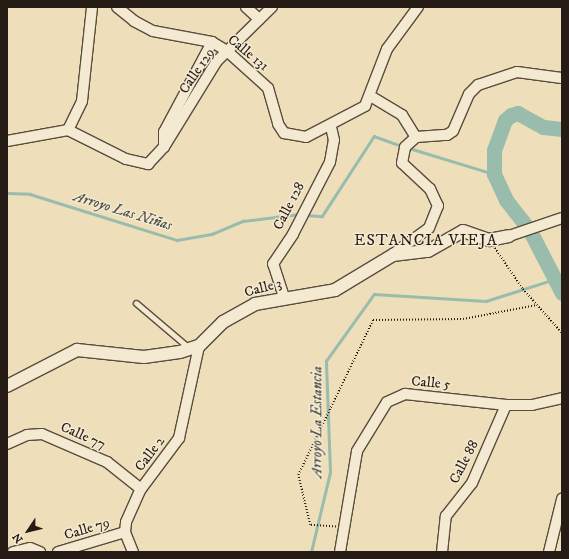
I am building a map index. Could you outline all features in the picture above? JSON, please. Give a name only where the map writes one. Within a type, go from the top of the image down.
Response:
[{"type":"street","points":[[7,141],[68,130],[83,95],[92,7]]},
{"type":"street","name":"Calle 131","points":[[117,7],[134,21],[153,31],[212,42],[226,51],[268,88],[278,124],[284,133],[306,137],[331,127],[357,113],[372,97]]},
{"type":"street","points":[[246,7],[259,19]]},
{"type":"street","name":"Calle 129","points":[[68,130],[141,164],[156,159],[226,51],[272,7]]},
{"type":"street","points":[[416,137],[402,115],[372,97],[387,48],[418,7]]},
{"type":"street","points":[[164,148],[164,132],[212,42]]},
{"type":"street","points":[[393,255],[422,236],[436,216],[435,196],[402,163],[405,147],[416,137],[447,135],[453,131],[469,94],[478,85],[517,72],[562,78]]},
{"type":"street","name":"Calle 128","points":[[284,297],[273,264],[293,234],[330,162],[334,140],[331,127]]},
{"type":"street","points":[[489,240],[509,236],[562,218]]},
{"type":"street","name":"Calle 3","points":[[194,347],[241,310],[284,297],[335,290],[393,255],[428,251],[463,231],[489,240]]},
{"type":"street","points":[[7,386],[77,350],[144,357],[194,347]]},
{"type":"street","name":"Calle 2","points":[[125,532],[141,489],[179,438],[194,347]]},
{"type":"street","name":"Calle 5","points":[[340,552],[357,451],[387,402],[405,394],[506,405],[532,405],[562,398]]},
{"type":"street","name":"Calle 88","points":[[442,552],[446,516],[472,483],[506,405]]},
{"type":"street","name":"Calle 77","points":[[7,444],[27,435],[42,434],[107,462],[141,489]]},
{"type":"street","points":[[549,552],[562,498]]},
{"type":"street","points":[[125,532],[133,552]]},
{"type":"street","name":"Calle 79","points":[[58,552],[125,532]]},
{"type":"street","points":[[13,552],[30,548],[40,552]]},
{"type":"lane","points":[[136,303],[194,347]]},
{"type":"path","points":[[489,240],[537,305],[562,333]]},
{"type":"path","points":[[343,527],[310,525],[298,475],[374,320],[463,319],[537,305]]},
{"type":"waterway","points":[[562,129],[543,127],[518,113],[511,115],[505,120],[494,150],[494,174],[506,200],[529,229],[562,293]]},
{"type":"waterway","name":"Arroyo Las Niñas","points":[[306,215],[322,216],[374,136],[402,146]]},
{"type":"waterway","name":"Arroyo Las Niñas","points":[[409,148],[494,174]]},
{"type":"waterway","name":"Arroyo Las Niñas","points":[[7,193],[30,194],[177,240],[212,234],[243,221],[299,214]]},
{"type":"waterway","name":"Arroyo La Estancia","points":[[311,552],[330,472],[326,361],[374,294],[486,301],[552,280]]},
{"type":"district","name":"ESTANCIA VIEJA","points":[[426,240]]}]
